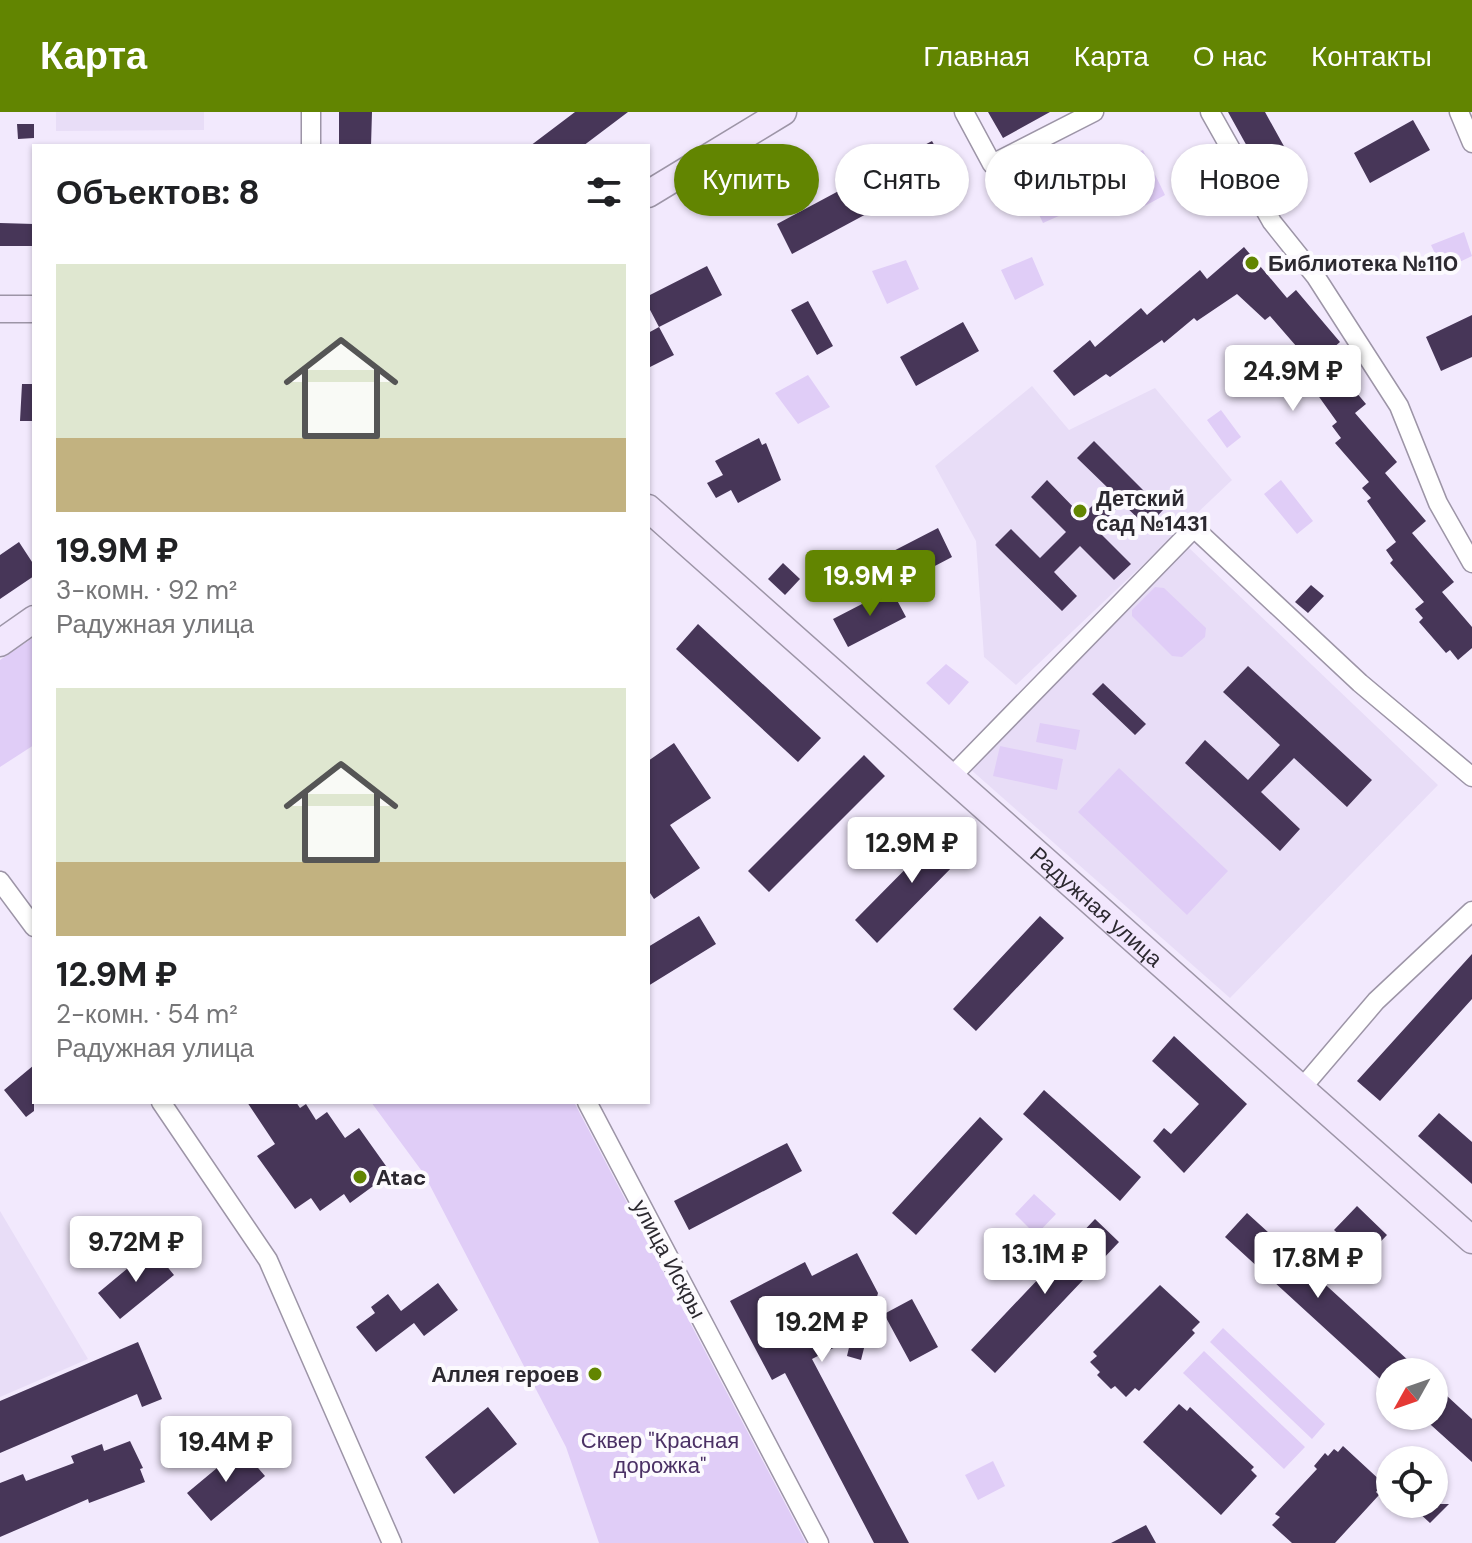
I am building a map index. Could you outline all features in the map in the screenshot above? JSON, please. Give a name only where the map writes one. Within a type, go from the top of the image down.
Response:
[{"type":"street","points":[[311,112],[311,144]]},
{"type":"street","points":[[650,193],[783,112]]},
{"type":"street","points":[[964,112],[992,164],[1094,112]]},
{"type":"street","points":[[1210,112],[1272,222],[1316,277],[1399,406],[1438,503],[1472,563]]},
{"type":"street","points":[[1459,112],[1472,143]]},
{"type":"street","points":[[0,309],[32,309]]},
{"type":"street","name":"Радужная улица","points":[[650,510],[1472,1240]]},
{"type":"street","points":[[952,776],[1194,528],[1360,683],[1472,777]]},
{"type":"street","points":[[0,643],[32,620]]},
{"type":"street","points":[[0,881],[32,924]]},
{"type":"street","points":[[1301,1089],[1376,1001],[1472,911]]},
{"type":"street","points":[[162,1104],[261,1247],[392,1543]]},
{"type":"street","name":"улица Искры","points":[[588,1104],[819,1543]]},
{"type":"shaded area","points":[[56,112],[204,112],[204,130],[56,131]]},
{"type":"shaded area","name":"Детский сад №1431","points":[[1032,386],[1069,430],[1155,388],[1232,480],[1016,685],[984,657],[976,541],[935,466]]},
{"type":"shaded area","points":[[1188,547],[1438,785],[1230,998],[969,768]]},
{"type":"shaded area","points":[[0,1211],[88,1359],[0,1397]]},
{"type":"green space","points":[[1155,175],[1165,195],[1155,200]]},
{"type":"green space","points":[[1040,216],[1059,216],[1043,223]]},
{"type":"green space","points":[[1464,232],[1472,256],[1443,270],[1431,245]]},
{"type":"green space","points":[[1032,257],[1044,285],[1015,300],[1001,270]]},
{"type":"green space","points":[[906,260],[919,289],[887,304],[872,271]]},
{"type":"green space","points":[[808,375],[830,407],[798,424],[775,393]]},
{"type":"green space","points":[[1221,410],[1241,437],[1227,448],[1207,420]]},
{"type":"green space","points":[[1281,480],[1313,521],[1297,534],[1264,494]]},
{"type":"green space","points":[[1155,587],[1164,588],[1206,628],[1205,637],[1182,657],[1172,656],[1132,616],[1132,610]]},
{"type":"green space","points":[[32,638],[32,746],[0,767],[0,660]]},
{"type":"green space","points":[[946,664],[969,682],[949,705],[926,683]]},
{"type":"green space","points":[[1040,723],[1080,730],[1076,750],[1036,742]]},
{"type":"green space","points":[[1000,746],[1063,759],[1057,790],[993,776]]},
{"type":"green space","points":[[1119,768],[1228,871],[1187,915],[1078,812]]},
{"type":"green space","name":"Сквер \"Красная дорожка\"","points":[[372,1104],[575,1104],[806,1543],[599,1543],[566,1447],[424,1174]]},
{"type":"green space","points":[[1034,1194],[1056,1214],[1036,1235],[1015,1214]]},
{"type":"green space","points":[[1223,1328],[1325,1424],[1312,1439],[1210,1342]]},
{"type":"green space","points":[[1204,1351],[1305,1447],[1284,1469],[1183,1373]]},
{"type":"green space","points":[[993,1461],[1005,1486],[978,1500],[965,1475]]},
{"type":"building","points":[[339,112],[372,112],[371,144],[339,144]]},
{"type":"building","points":[[575,112],[628,112],[586,144],[533,144]]},
{"type":"building","points":[[988,112],[1050,112],[1003,138]]},
{"type":"building","points":[[1228,112],[1265,112],[1283,144],[1246,144]]},
{"type":"building","points":[[1413,120],[1430,150],[1370,183],[1354,153]]},
{"type":"building","points":[[17,124],[34,124],[34,138],[18,139]]},
{"type":"building","points":[[835,193],[835,216],[863,216],[792,254],[777,224],[792,216],[819,216],[819,202]]},
{"type":"building","points":[[0,223],[32,224],[32,246],[0,246]]},
{"type":"building","points":[[1244,247],[1287,298],[1296,290],[1340,342],[1325,355],[1366,404],[1355,413],[1397,462],[1385,473],[1426,521],[1412,533],[1454,582],[1442,592],[1472,627],[1472,648],[1458,660],[1450,650],[1446,653],[1419,622],[1423,618],[1415,609],[1424,602],[1390,563],[1393,560],[1386,550],[1396,542],[1367,501],[1371,498],[1362,488],[1369,482],[1335,443],[1341,438],[1332,426],[1337,422],[1307,380],[1312,377],[1304,367],[1310,362],[1270,316],[1265,320],[1237,294],[1197,321],[1194,318],[1164,343],[1162,340],[1110,377],[1106,374],[1074,396],[1053,371],[1090,340],[1095,347],[1141,308],[1147,315],[1200,270],[1207,279]]},
{"type":"building","points":[[707,266],[722,295],[659,327],[650,310],[650,295]]},
{"type":"building","points":[[808,301],[833,346],[817,355],[791,310]]},
{"type":"building","points":[[1472,315],[1472,357],[1441,371],[1426,337]]},
{"type":"building","points":[[963,322],[979,351],[916,386],[900,357]]},
{"type":"building","points":[[659,327],[674,355],[650,367],[650,332]]},
{"type":"building","points":[[22,384],[32,384],[32,421],[20,421]]},
{"type":"building","points":[[759,438],[762,445],[766,443],[781,480],[738,503],[731,490],[716,498],[707,483],[723,475],[715,461]]},
{"type":"building","points":[[1094,441],[1163,510],[1147,527],[1122,503],[1096,529],[1131,564],[1114,580],[1080,546],[1054,572],[1077,596],[1062,611],[995,545],[1011,529],[1040,558],[1066,532],[1031,497],[1047,480],[1082,516],[1109,489],[1077,458]]},
{"type":"building","points":[[938,528],[952,557],[891,589],[876,560]]},
{"type":"building","points":[[19,542],[32,562],[32,577],[0,599],[0,555]]},
{"type":"building","points":[[783,563],[800,579],[785,595],[768,579]]},
{"type":"building","points":[[1311,585],[1324,596],[1308,613],[1295,602]]},
{"type":"building","points":[[891,589],[906,617],[848,647],[833,619]]},
{"type":"building","points":[[698,624],[821,738],[798,762],[676,649]]},
{"type":"building","points":[[1248,666],[1372,780],[1347,807],[1294,758],[1261,792],[1300,829],[1280,851],[1185,763],[1205,740],[1248,780],[1280,745],[1223,692]]},
{"type":"building","points":[[1103,683],[1146,724],[1135,735],[1092,694]]},
{"type":"building","points":[[674,743],[711,798],[670,825],[700,868],[654,899],[650,893],[650,760]]},
{"type":"building","points":[[864,755],[885,776],[769,892],[748,871]]},
{"type":"building","points":[[946,828],[969,850],[877,943],[855,920]]},
{"type":"building","points":[[699,916],[716,944],[650,985],[650,946]]},
{"type":"building","points":[[1040,916],[1064,938],[976,1031],[953,1009]]},
{"type":"building","points":[[1472,954],[1472,999],[1380,1101],[1357,1081]]},
{"type":"building","points":[[1174,1036],[1247,1104],[1184,1173],[1153,1141],[1164,1128],[1171,1134],[1199,1104],[1152,1061]]},
{"type":"building","points":[[32,1067],[34,1111],[26,1117],[4,1090]]},
{"type":"building","points":[[1044,1090],[1141,1177],[1120,1201],[1023,1114]]},
{"type":"building","points":[[248,1104],[297,1104],[300,1108],[306,1104],[316,1120],[327,1112],[345,1138],[359,1128],[391,1173],[350,1203],[344,1194],[320,1211],[311,1198],[295,1209],[257,1156],[275,1144]]},
{"type":"building","points":[[1439,1113],[1472,1142],[1472,1184],[1418,1136]]},
{"type":"building","points":[[980,1117],[1003,1139],[916,1235],[892,1213]]},
{"type":"building","points":[[787,1143],[802,1171],[689,1230],[674,1201]]},
{"type":"building","points":[[1357,1206],[1387,1235],[1365,1258],[1334,1230]]},
{"type":"building","points":[[1247,1213],[1406,1358],[1376,1358],[1376,1375],[1225,1237]]},
{"type":"building","points":[[1095,1219],[1119,1242],[995,1373],[971,1350]]},
{"type":"building","points":[[152,1248],[174,1275],[120,1319],[98,1293]]},
{"type":"building","points":[[857,1253],[878,1293],[861,1360],[847,1356],[851,1339],[812,1359],[909,1543],[874,1543],[785,1373],[772,1380],[730,1301],[805,1262],[812,1276]]},
{"type":"building","points":[[438,1283],[458,1310],[424,1336],[414,1323],[376,1352],[356,1327],[375,1313],[371,1307],[388,1294],[401,1311]]},
{"type":"building","points":[[1160,1285],[1200,1322],[1192,1330],[1195,1333],[1139,1391],[1135,1388],[1126,1397],[1115,1386],[1111,1389],[1097,1375],[1100,1372],[1090,1362],[1097,1356],[1093,1352]]},
{"type":"building","points":[[912,1299],[938,1347],[910,1362],[884,1314]]},
{"type":"building","points":[[138,1342],[162,1399],[142,1407],[137,1394],[0,1453],[0,1401]]},
{"type":"building","points":[[1448,1397],[1472,1419],[1472,1462],[1437,1430],[1448,1430]]},
{"type":"building","points":[[1179,1404],[1187,1411],[1190,1407],[1254,1467],[1251,1470],[1257,1476],[1221,1515],[1143,1442]]},
{"type":"building","points":[[488,1407],[517,1444],[454,1494],[425,1457]]},
{"type":"building","points":[[130,1441],[143,1468],[140,1469],[145,1482],[89,1503],[88,1499],[0,1537],[0,1483],[23,1474],[26,1481],[74,1463],[71,1456],[102,1444],[104,1451]]},
{"type":"building","points":[[1343,1446],[1376,1477],[1376,1498],[1335,1543],[1292,1543],[1272,1525],[1280,1517],[1275,1514],[1317,1469],[1314,1466],[1325,1453],[1328,1456],[1334,1449],[1338,1452]]},
{"type":"building","points":[[241,1448],[265,1476],[211,1521],[187,1493]]},
{"type":"building","points":[[1146,1525],[1156,1543],[1111,1543]]},
{"type":"place","name":"Библиотека №110","points":[[1252,263]]},
{"type":"place","name":"Детский сад №1431","points":[[1080,511]]},
{"type":"place","name":"Atac","points":[[360,1177]]},
{"type":"place","name":"Аллея героев","points":[[595,1374]]}]
